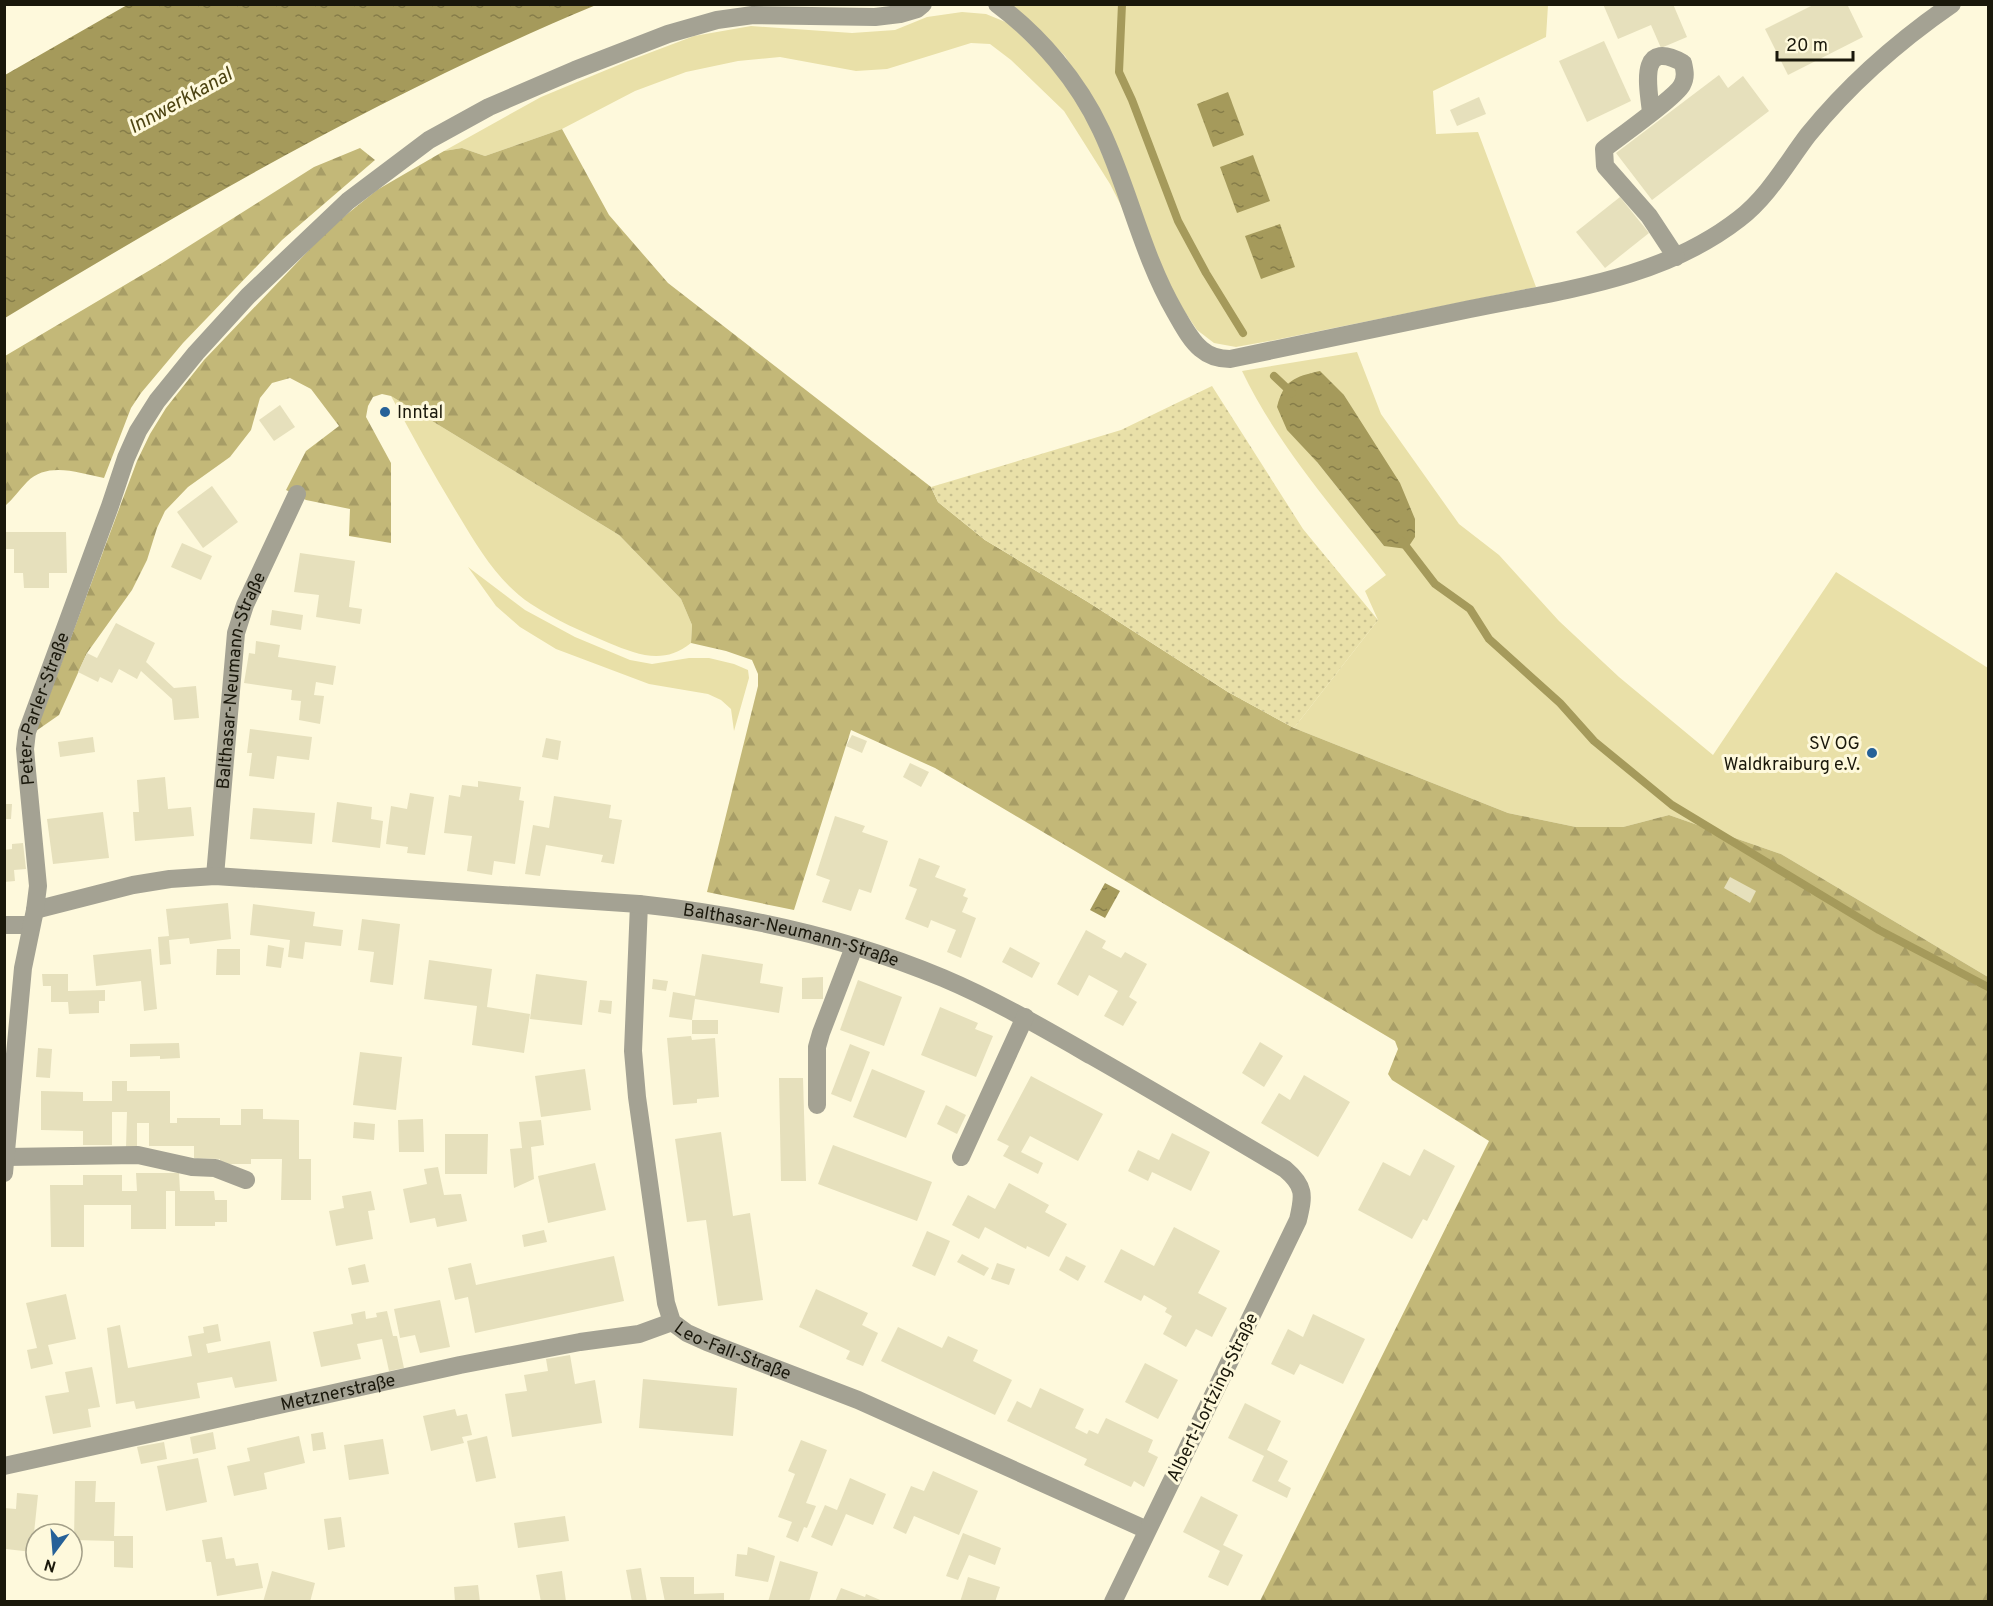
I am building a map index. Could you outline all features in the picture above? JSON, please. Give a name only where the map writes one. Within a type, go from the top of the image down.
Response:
[{"type":"street","name":"Peter-Parler-Straße","points":[[5,1165],[22,968],[38,886],[25,749],[30,723],[126,458],[138,431],[157,401],[196,353],[248,296],[348,201],[429,140],[489,107],[668,34],[717,20],[753,15],[792,14],[875,17],[900,14],[917,9],[924,4]]},
{"type":"street","points":[[997,4],[1025,27],[1063,68],[1082,96],[1100,129],[1120,176],[1136,225],[1165,296],[1181,324],[1201,350],[1220,359],[1230,359],[1604,282],[1676,257],[1723,231],[1742,217],[1758,202],[1830,110],[1875,62],[1952,4]]},
{"type":"street","points":[[1651,112],[1604,149],[1605,166],[1649,216],[1676,257]]},
{"type":"street","name":"Balthasar-Neumann-Straße","points":[[215,876],[236,633],[245,605],[297,494]]},
{"type":"street","name":"Balthasar-Neumann-Straße","points":[[4,925],[33,918],[133,885],[170,879],[215,876],[639,904],[697,910],[753,920],[799,930],[942,978],[1025,1017],[1285,1169],[1298,1180],[1301,1191]]},
{"type":"street","name":"Leo-Fall-Straße","points":[[639,904],[633,1051],[666,1303],[672,1322],[687,1333],[858,1400],[1147,1530]]},
{"type":"street","points":[[817,1105],[819,1040],[854,947]]},
{"type":"street","points":[[961,1157],[1025,1017]]},
{"type":"street","points":[[5,1165],[138,1155],[192,1167],[215,1168],[246,1180]]},
{"type":"street","name":"Albert-Lortzing-Straße","points":[[1113,1602],[1298,1220],[1302,1205],[1301,1191]]},
{"type":"street","name":"Metznerstraße","points":[[4,1467],[460,1365],[580,1342],[639,1334],[672,1322]]},
{"type":"shaded area","points":[[1013,5],[1548,5],[1546,37],[1433,91],[1436,134],[1478,132],[1536,287],[1236,347],[1214,343],[1197,330],[1171,291],[1097,110],[1065,56]]},
{"type":"shaded area","points":[[962,12],[986,14],[1008,23],[1058,72],[1087,117],[1131,225],[1110,184],[1064,111],[1011,60],[990,44],[971,43],[887,69],[856,71],[780,57],[738,61],[686,72],[635,91],[562,129],[485,156],[462,148],[444,151],[541,97],[694,36],[751,26],[852,33],[895,30],[927,17]]},
{"type":"shaded area","points":[[1357,352],[1381,414],[1459,524],[1499,555],[1559,621],[1619,677],[1713,755],[1836,572],[1988,668],[1988,977],[1781,854],[1669,815],[1623,827],[1576,827],[1508,813],[1294,728],[1378,620],[1365,591],[1386,575],[1290,451],[1256,399],[1242,371]],"holes":[[[1344,395],[1364,429],[1384,546],[1317,462]]]},
{"type":"shaded area","points":[[1212,386],[1303,529],[1378,620],[1294,728],[1228,692],[1088,602],[985,540],[938,502],[931,487],[1121,430]]},
{"type":"shaded area","points":[[391,396],[619,535],[681,599],[692,625],[691,643],[671,654],[651,656],[641,654],[569,625],[540,610],[519,595],[499,575],[474,541]]},
{"type":"shaded area","points":[[468,567],[525,610],[575,637],[630,660],[652,664],[689,658],[709,658],[748,670],[749,678],[734,731],[731,709],[721,700],[708,694],[649,684],[556,649],[520,627],[496,606]]},
{"type":"green space","points":[[562,129],[609,215],[668,283],[931,487],[938,502],[985,540],[1088,602],[1228,692],[1294,728],[1508,813],[1576,827],[1623,827],[1669,815],[1781,854],[1988,977],[1988,1601],[1260,1601],[1489,1141],[1392,1080],[1388,1074],[1398,1049],[1395,1041],[935,768],[851,730],[794,910],[707,892],[758,686],[758,674],[752,660],[691,643],[692,625],[681,599],[619,535],[391,396],[382,394],[373,397],[366,417],[391,463],[391,543],[349,536],[350,509],[306,500],[286,490],[306,451],[339,426],[311,389],[290,378],[272,383],[260,398],[251,430],[230,457],[188,487],[165,511],[147,560],[132,590],[87,653],[59,715],[36,731],[137,461],[166,408],[204,360],[331,227],[377,190],[444,151],[462,148],[485,156]]},
{"type":"green space","points":[[360,148],[375,160],[282,240],[183,343],[141,393],[131,408],[104,478],[64,470],[44,472],[27,482],[5,506],[5,356],[162,263],[314,167]]},
{"type":"water","name":"Innwerkkanal","points":[[127,5],[596,5],[443,74],[294,151],[148,233],[5,318],[5,75]]},
{"type":"water","points":[[1228,92],[1244,135],[1213,147],[1197,104]]},
{"type":"water","points":[[1253,155],[1270,201],[1237,213],[1220,167]]},
{"type":"water","points":[[1280,224],[1295,267],[1261,279],[1245,236]]},
{"type":"water","points":[[1320,371],[1344,395],[1400,483],[1415,519],[1415,537],[1407,549],[1384,546],[1317,462],[1287,430],[1277,407],[1283,391],[1291,381]]},
{"type":"water","points":[[1105,883],[1120,891],[1105,918],[1090,910]]},
{"type":"building","points":[[1603,4],[1673,4],[1687,37],[1661,48],[1651,25],[1618,39]]},
{"type":"building","points":[[1815,4],[1847,4],[1863,37],[1788,75],[1765,29]]},
{"type":"building","points":[[1604,41],[1631,101],[1587,122],[1559,61]]},
{"type":"building","points":[[1719,75],[1728,88],[1743,76],[1769,111],[1652,200],[1616,153]]},
{"type":"building","points":[[1479,97],[1486,114],[1457,126],[1450,110]]},
{"type":"building","points":[[1620,197],[1649,233],[1605,268],[1576,232]]},
{"type":"building","points":[[280,405],[295,427],[274,441],[259,420]]},
{"type":"building","points":[[212,486],[238,522],[203,548],[177,512]]},
{"type":"building","points":[[4,532],[66,532],[67,573],[49,573],[49,588],[24,588],[23,573],[14,573],[14,549],[4,549]]},
{"type":"building","points":[[182,543],[212,556],[201,580],[171,567]]},
{"type":"building","points":[[300,553],[355,561],[349,607],[362,609],[360,624],[316,617],[319,595],[294,592]]},
{"type":"building","points":[[272,610],[303,615],[301,630],[270,625]]},
{"type":"building","points":[[116,623],[155,643],[146,662],[174,688],[196,686],[199,718],[174,720],[172,699],[141,671],[137,679],[119,669],[112,683],[100,677],[98,682],[78,672],[87,653],[97,658]]},
{"type":"building","points":[[256,641],[280,645],[278,657],[336,666],[333,685],[316,682],[314,695],[324,696],[320,724],[299,720],[301,701],[291,700],[292,690],[244,683],[249,653],[255,654]]},
{"type":"building","points":[[250,729],[312,737],[309,760],[277,756],[274,779],[249,776],[252,753],[247,753]]},
{"type":"building","points":[[852,735],[867,741],[862,753],[846,746]]},
{"type":"building","points":[[93,737],[95,752],[60,757],[58,742]]},
{"type":"building","points":[[546,738],[561,741],[558,760],[542,757]]},
{"type":"building","points":[[910,763],[929,772],[921,787],[903,777]]},
{"type":"building","points":[[165,777],[168,809],[191,807],[194,836],[135,841],[133,812],[139,812],[137,780]]},
{"type":"building","points":[[478,781],[521,787],[519,800],[524,801],[515,864],[494,861],[492,875],[467,871],[472,836],[444,833],[449,795],[460,797],[462,785],[478,787]]},
{"type":"building","points":[[410,793],[434,797],[425,855],[407,853],[408,847],[386,844],[391,806],[407,809]]},
{"type":"building","points":[[554,796],[611,805],[609,818],[622,820],[614,864],[601,862],[603,855],[546,845],[540,876],[525,874],[533,825],[549,828]]},
{"type":"building","points":[[337,802],[372,807],[371,819],[383,821],[380,848],[332,842]]},
{"type":"building","points":[[4,804],[12,804],[11,819],[4,819]]},
{"type":"building","points":[[253,808],[315,813],[312,844],[250,839]]},
{"type":"building","points":[[103,812],[109,858],[53,864],[47,819]]},
{"type":"building","points":[[835,816],[865,826],[862,832],[888,841],[871,893],[859,889],[851,911],[822,902],[830,880],[816,875]]},
{"type":"building","points":[[23,843],[26,869],[14,870],[15,881],[4,882],[4,850],[12,849],[12,844]]},
{"type":"building","points":[[919,858],[940,866],[935,877],[966,889],[963,896],[968,898],[962,912],[976,918],[961,958],[947,952],[956,930],[931,920],[928,928],[905,919],[917,889],[909,886]]},
{"type":"building","points":[[1730,877],[1756,891],[1750,903],[1724,888]]},
{"type":"building","points":[[228,903],[231,939],[190,944],[189,938],[169,940],[171,964],[160,965],[158,937],[169,936],[166,909]]},
{"type":"building","points":[[253,904],[315,912],[313,926],[343,930],[341,946],[305,942],[303,959],[288,957],[290,940],[250,935]]},
{"type":"building","points":[[362,919],[400,924],[393,985],[370,982],[374,952],[358,950]]},
{"type":"building","points":[[1086,930],[1106,941],[1102,948],[1121,958],[1125,952],[1147,964],[1129,997],[1137,1002],[1123,1026],[1104,1016],[1118,991],[1089,975],[1078,996],[1057,984]]},
{"type":"building","points":[[268,945],[284,948],[281,968],[266,966]]},
{"type":"building","points":[[1010,947],[1040,963],[1032,978],[1002,962]]},
{"type":"building","points":[[151,949],[157,1009],[144,1011],[141,981],[96,986],[93,955]]},
{"type":"building","points":[[217,949],[240,949],[240,975],[216,975]]},
{"type":"building","points":[[702,954],[763,964],[760,983],[783,987],[779,1013],[695,999],[692,1020],[669,1017],[673,992],[695,996]]},
{"type":"building","points":[[429,960],[492,969],[487,1007],[530,1014],[524,1053],[472,1045],[477,1006],[424,999]]},
{"type":"building","points":[[42,974],[68,974],[68,991],[105,990],[105,1001],[99,1001],[99,1013],[69,1014],[68,1002],[51,1002],[51,986],[43,986]]},
{"type":"building","points":[[536,974],[587,981],[582,1025],[530,1019]]},
{"type":"building","points":[[823,977],[823,999],[802,999],[802,978]]},
{"type":"building","points":[[653,979],[668,981],[666,991],[652,989]]},
{"type":"building","points":[[858,980],[902,997],[884,1046],[840,1030]]},
{"type":"building","points":[[600,1000],[612,1001],[611,1014],[598,1012]]},
{"type":"building","points":[[940,1007],[978,1023],[975,1029],[993,1036],[976,1077],[921,1055]]},
{"type":"building","points":[[692,1020],[718,1020],[718,1034],[692,1034]]},
{"type":"building","points":[[691,1036],[692,1040],[715,1038],[719,1097],[697,1099],[697,1103],[673,1105],[667,1038]]},
{"type":"building","points":[[1260,1042],[1283,1056],[1264,1087],[1242,1073]]},
{"type":"building","points":[[179,1043],[180,1058],[130,1057],[130,1044]]},
{"type":"building","points":[[850,1044],[870,1052],[851,1102],[831,1094]]},
{"type":"building","points":[[38,1048],[52,1049],[50,1078],[36,1077]]},
{"type":"building","points":[[360,1052],[402,1057],[396,1110],[353,1105]]},
{"type":"building","points":[[585,1069],[591,1110],[541,1117],[535,1076]]},
{"type":"building","points":[[872,1069],[925,1091],[906,1138],[853,1117]]},
{"type":"building","points":[[1304,1075],[1350,1102],[1318,1157],[1261,1123],[1279,1093],[1290,1100]]},
{"type":"building","points":[[1031,1076],[1103,1114],[1078,1161],[1030,1136],[1021,1152],[1043,1163],[1038,1174],[1003,1156],[1009,1146],[997,1140]]},
{"type":"building","points":[[779,1078],[803,1078],[806,1181],[781,1181]]},
{"type":"building","points":[[112,1081],[127,1081],[127,1091],[170,1091],[170,1123],[177,1123],[177,1118],[220,1118],[220,1125],[241,1125],[241,1109],[263,1109],[263,1119],[299,1120],[299,1159],[311,1159],[311,1200],[281,1200],[282,1159],[251,1159],[251,1164],[220,1164],[220,1159],[194,1158],[194,1146],[149,1146],[149,1123],[137,1123],[137,1148],[126,1148],[127,1112],[112,1112],[112,1145],[83,1145],[83,1131],[41,1130],[41,1091],[83,1092],[83,1101],[112,1101]]},
{"type":"building","points":[[946,1105],[966,1115],[957,1134],[937,1124]]},
{"type":"building","points":[[423,1119],[424,1152],[399,1152],[398,1120]]},
{"type":"building","points":[[541,1120],[544,1145],[531,1147],[534,1179],[514,1188],[510,1149],[522,1148],[519,1122]]},
{"type":"building","points":[[354,1122],[375,1124],[374,1140],[353,1138]]},
{"type":"building","points":[[721,1132],[733,1216],[750,1213],[763,1300],[718,1306],[706,1220],[687,1222],[675,1139]]},
{"type":"building","points":[[1172,1133],[1210,1152],[1191,1191],[1152,1172],[1148,1181],[1128,1171],[1138,1150],[1159,1160]]},
{"type":"building","points":[[445,1134],[488,1134],[487,1174],[445,1174]]},
{"type":"building","points":[[833,1145],[932,1182],[917,1221],[818,1184]]},
{"type":"building","points":[[1424,1149],[1455,1166],[1427,1221],[1423,1219],[1412,1239],[1358,1210],[1383,1162],[1410,1176]]},
{"type":"building","points":[[595,1163],[606,1210],[548,1223],[538,1176]]},
{"type":"building","points":[[438,1167],[444,1195],[461,1194],[467,1221],[437,1227],[435,1218],[410,1223],[403,1189],[427,1184],[424,1169]]},
{"type":"building","points":[[136,1173],[179,1173],[180,1191],[214,1191],[215,1200],[227,1200],[227,1222],[215,1222],[215,1226],[175,1226],[175,1191],[166,1191],[166,1229],[131,1229],[131,1205],[84,1205],[84,1247],[51,1247],[50,1185],[83,1185],[83,1175],[122,1175],[122,1191],[137,1191]]},
{"type":"building","points":[[1009,1183],[1049,1205],[1045,1212],[1067,1224],[1049,1257],[1027,1246],[1026,1249],[985,1227],[979,1239],[952,1225],[968,1195],[995,1209]]},
{"type":"building","points":[[371,1191],[375,1210],[368,1211],[373,1239],[336,1246],[329,1211],[344,1208],[342,1196]]},
{"type":"building","points":[[1174,1227],[1220,1251],[1198,1293],[1227,1308],[1212,1337],[1196,1329],[1186,1347],[1163,1334],[1172,1316],[1165,1312],[1167,1308],[1144,1295],[1141,1301],[1104,1282],[1121,1249],[1154,1266]]},
{"type":"building","points":[[544,1230],[547,1242],[524,1247],[522,1235]]},
{"type":"building","points":[[927,1231],[950,1241],[935,1276],[912,1266]]},
{"type":"building","points":[[962,1254],[989,1268],[984,1276],[957,1262]]},
{"type":"building","points":[[614,1256],[624,1301],[475,1333],[468,1297],[455,1300],[448,1268],[471,1263],[476,1285]]},
{"type":"building","points":[[1066,1256],[1086,1266],[1078,1281],[1059,1270]]},
{"type":"building","points":[[997,1263],[1015,1269],[1009,1285],[991,1279]]},
{"type":"building","points":[[365,1264],[369,1282],[352,1285],[348,1268]]},
{"type":"building","points":[[816,1289],[868,1313],[862,1325],[878,1333],[863,1366],[846,1359],[850,1351],[799,1327]]},
{"type":"building","points":[[66,1294],[76,1339],[48,1345],[53,1364],[31,1369],[27,1350],[37,1348],[26,1303]]},
{"type":"building","points":[[440,1300],[450,1347],[420,1353],[415,1335],[400,1338],[394,1309]]},
{"type":"building","points":[[365,1311],[366,1319],[377,1317],[376,1313],[387,1311],[393,1336],[397,1336],[404,1368],[389,1371],[382,1339],[357,1344],[361,1359],[321,1367],[313,1332],[353,1324],[351,1314]]},
{"type":"building","points":[[1313,1314],[1365,1339],[1343,1384],[1300,1364],[1294,1375],[1271,1364],[1288,1329],[1303,1337]]},
{"type":"building","points":[[218,1324],[221,1341],[206,1344],[208,1353],[270,1341],[277,1381],[235,1388],[232,1377],[197,1383],[200,1398],[136,1409],[134,1401],[116,1404],[107,1328],[120,1325],[128,1368],[192,1356],[188,1336],[204,1333],[203,1327]]},
{"type":"building","points":[[898,1327],[942,1348],[948,1336],[978,1350],[973,1361],[1012,1380],[995,1415],[881,1361]]},
{"type":"building","points":[[570,1355],[575,1384],[595,1380],[602,1423],[512,1437],[505,1394],[527,1391],[524,1375],[548,1371],[546,1359]]},
{"type":"building","points":[[1145,1363],[1178,1380],[1158,1419],[1125,1402]]},
{"type":"building","points":[[92,1367],[100,1407],[88,1409],[91,1427],[53,1434],[45,1396],[69,1392],[65,1372]]},
{"type":"building","points":[[643,1379],[737,1388],[733,1436],[639,1428]]},
{"type":"building","points":[[1040,1388],[1084,1409],[1075,1428],[1087,1434],[1089,1430],[1098,1434],[1106,1418],[1153,1440],[1148,1452],[1158,1457],[1144,1487],[1134,1481],[1131,1487],[1084,1465],[1087,1459],[1007,1421],[1017,1401],[1031,1408]]},
{"type":"building","points":[[1245,1403],[1281,1421],[1267,1450],[1288,1461],[1278,1481],[1291,1488],[1287,1498],[1252,1481],[1264,1456],[1228,1438]]},
{"type":"building","points":[[455,1409],[457,1416],[467,1414],[472,1435],[462,1437],[464,1443],[431,1451],[423,1416]]},
{"type":"building","points":[[213,1432],[216,1449],[193,1454],[190,1437]]},
{"type":"building","points":[[323,1432],[326,1449],[313,1451],[311,1434]]},
{"type":"building","points":[[299,1436],[305,1463],[264,1473],[267,1489],[234,1496],[227,1466],[250,1461],[247,1448]]},
{"type":"building","points":[[487,1436],[496,1478],[476,1482],[467,1441]]},
{"type":"building","points":[[383,1439],[389,1474],[349,1480],[344,1445]]},
{"type":"building","points":[[801,1440],[827,1450],[806,1503],[816,1506],[798,1542],[786,1537],[792,1522],[778,1517],[795,1474],[788,1471]]},
{"type":"building","points":[[164,1442],[167,1459],[141,1464],[137,1447]]},
{"type":"building","points":[[198,1458],[207,1502],[166,1511],[157,1466]]},
{"type":"building","points":[[933,1471],[978,1491],[959,1535],[914,1516],[906,1534],[893,1528],[911,1486],[924,1491]]},
{"type":"building","points":[[850,1478],[886,1494],[873,1525],[846,1514],[832,1546],[811,1537],[825,1505],[837,1510]]},
{"type":"building","points":[[75,1481],[96,1481],[95,1502],[115,1502],[114,1536],[133,1536],[133,1568],[114,1567],[114,1541],[84,1540],[84,1522],[74,1522]]},
{"type":"building","points":[[17,1493],[38,1495],[35,1522],[24,1522],[24,1551],[6,1549],[4,1508],[16,1509]]},
{"type":"building","points":[[1201,1496],[1238,1515],[1223,1545],[1243,1555],[1228,1586],[1208,1577],[1220,1551],[1183,1532]]},
{"type":"building","points":[[565,1516],[569,1541],[518,1548],[514,1523]]},
{"type":"building","points":[[341,1517],[345,1547],[328,1550],[324,1519]]},
{"type":"building","points":[[963,1533],[1001,1548],[995,1565],[969,1555],[958,1580],[946,1576]]},
{"type":"building","points":[[222,1537],[226,1559],[234,1558],[236,1566],[258,1563],[263,1588],[217,1596],[211,1562],[206,1562],[202,1540]]},
{"type":"building","points":[[748,1547],[775,1556],[768,1582],[735,1576],[737,1554],[747,1555]]},
{"type":"building","points":[[780,1561],[818,1572],[809,1602],[768,1602]]},
{"type":"building","points":[[641,1568],[647,1602],[632,1602],[626,1570]]},
{"type":"building","points":[[272,1571],[315,1583],[310,1602],[263,1602]]},
{"type":"building","points":[[562,1571],[566,1602],[541,1602],[536,1575]]},
{"type":"building","points":[[660,1577],[694,1577],[694,1594],[724,1593],[724,1602],[665,1602]]},
{"type":"building","points":[[968,1577],[1000,1587],[995,1602],[960,1602]]},
{"type":"building","points":[[478,1585],[480,1602],[455,1602],[454,1587]]},
{"type":"building","points":[[841,1588],[865,1597],[866,1594],[885,1602],[835,1602]]},
{"type":"waterway","points":[[1122,4],[1119,72],[1178,221],[1206,273],[1243,333]]},
{"type":"waterway","points":[[1274,376],[1292,393]]},
{"type":"waterway","points":[[1402,541],[1435,584],[1470,609],[1489,639],[1560,703],[1594,741],[1672,805],[1879,930],[1988,987]]},
{"type":"place","name":"Inntal","points":[[385,412]]},
{"type":"place","name":"SV OG Waldkraiburg e.V.","points":[[1872,753]]}]
